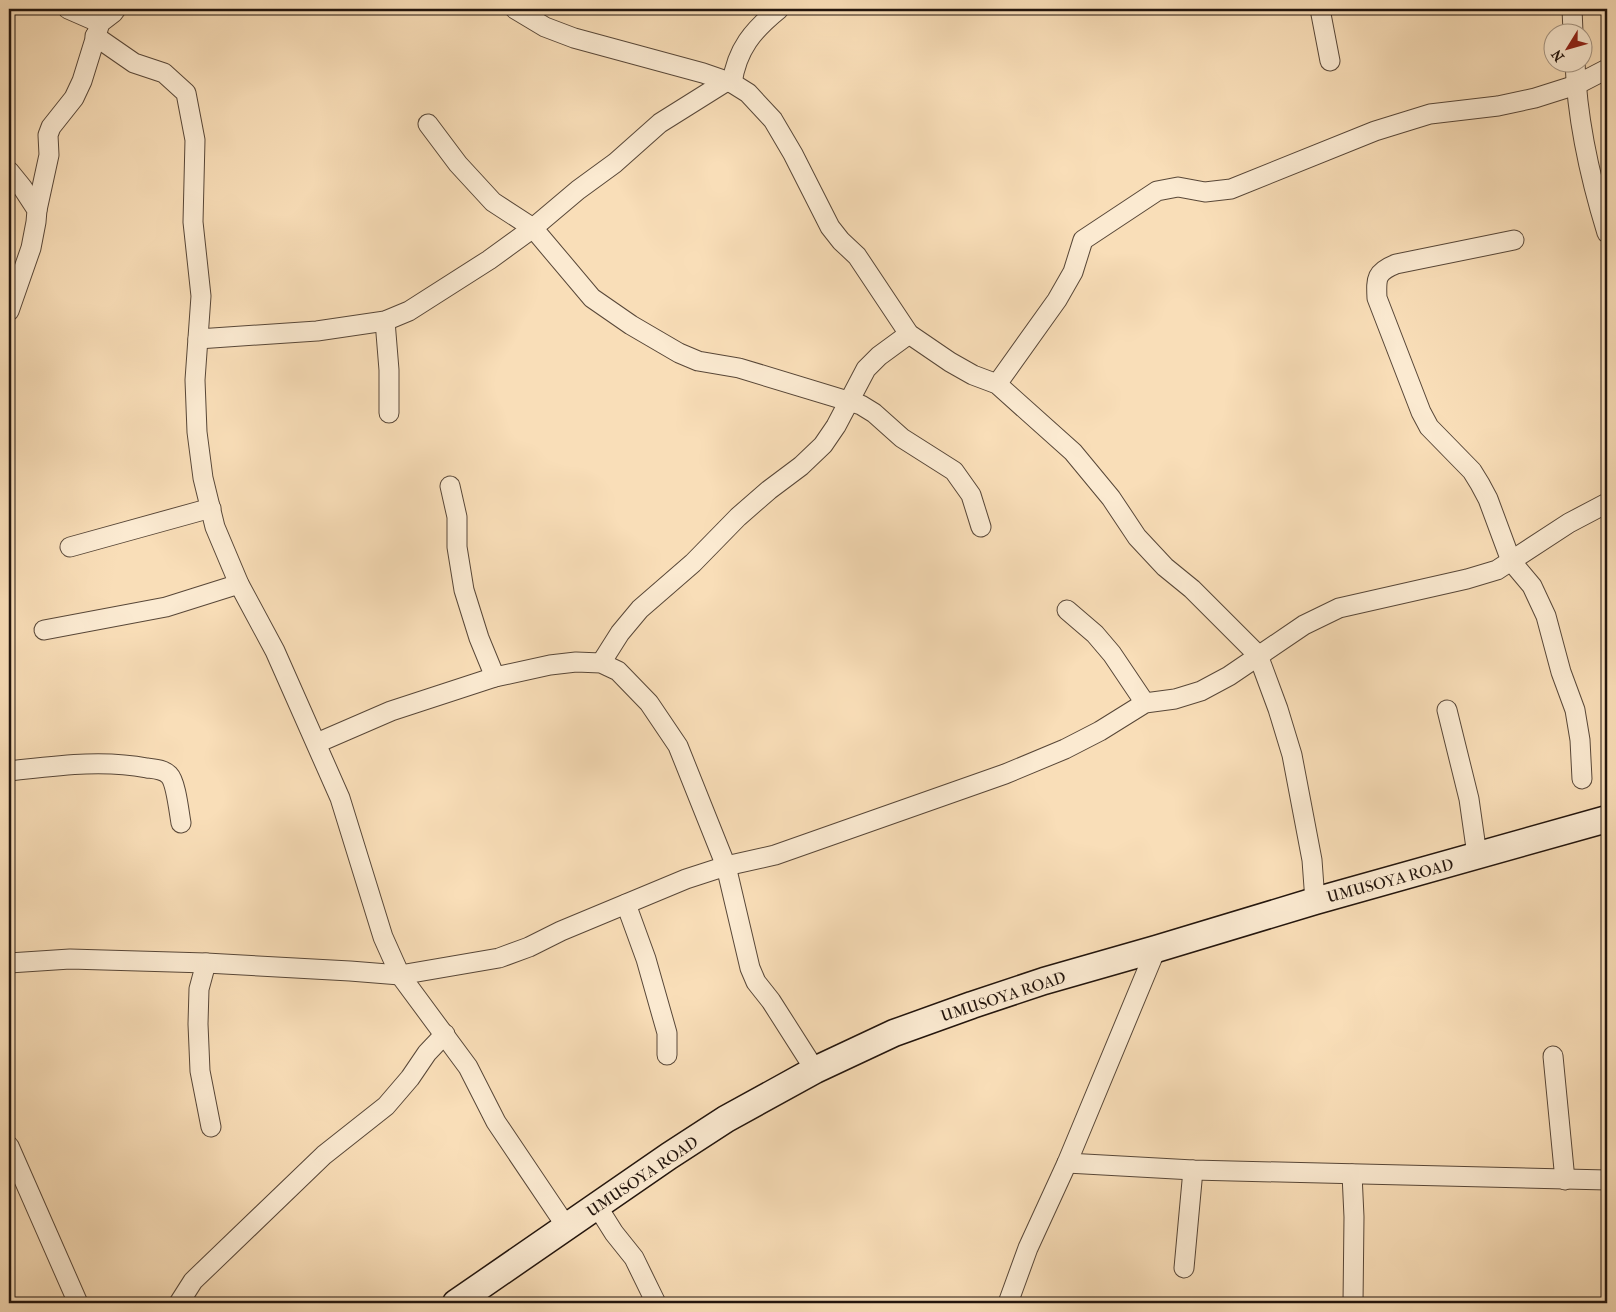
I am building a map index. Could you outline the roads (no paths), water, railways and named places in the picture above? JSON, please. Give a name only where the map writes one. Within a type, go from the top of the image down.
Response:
[{"type":"main road","name":"UMUSOYA ROAD","points":[[456,1303],[669,1156],[718,1125],[815,1070],[894,1033],[1044,981],[1315,901],[1607,819]]},
{"type":"street","points":[[68,9],[97,30],[134,63],[164,73],[186,93],[195,140],[193,222],[201,296],[195,380],[197,432],[203,478],[215,527],[238,584],[274,651],[317,743],[340,798],[383,938],[400,975],[468,1067],[496,1122],[566,1226]]},
{"type":"street","points":[[9,311],[31,248],[49,156],[48,134],[51,127],[74,98],[82,81],[97,30],[116,9]]},
{"type":"street","points":[[515,9],[545,27],[574,38],[703,73],[729,82],[748,92],[773,120],[793,154],[830,227],[857,256],[909,334],[950,362],[974,375],[997,384],[1073,452],[1111,498],[1137,537],[1165,567],[1192,589],[1258,655],[1278,709],[1292,755],[1312,860],[1315,901]]},
{"type":"street","points":[[198,339],[317,331],[385,321],[409,311],[442,291],[533,228],[660,123],[729,82],[738,54],[765,20],[779,9]]},
{"type":"street","points":[[1320,9],[1330,61]]},
{"type":"street","points":[[1572,9],[1573,22]]},
{"type":"street","points":[[997,384],[1057,300],[1073,272],[1083,240],[1157,192],[1167,188],[1205,192],[1231,189],[1375,131],[1430,114],[1498,106],[1535,98],[1576,85],[1607,69]]},
{"type":"street","points":[[1575,72],[1584,144],[1607,233]]},
{"type":"street","points":[[428,124],[458,164],[493,202],[533,228],[592,298],[678,353],[698,361],[739,368],[850,400],[861,405],[874,413],[902,438],[954,471],[971,495],[980,527]]},
{"type":"street","points":[[9,171],[22,186],[37,210]]},
{"type":"street","points":[[22,186],[45,175]]},
{"type":"street","points":[[1514,240],[1396,264],[1385,268],[1376,280],[1377,298],[1421,412],[1429,427],[1472,471],[1480,484],[1488,499],[1511,561],[1532,586],[1546,616],[1561,672],[1575,710],[1580,740],[1582,779]]},
{"type":"street","points":[[385,321],[389,370],[389,413]]},
{"type":"street","points":[[601,663],[620,633],[640,609],[693,563],[738,517],[801,466],[823,445],[836,426],[866,369],[879,356],[909,334]]},
{"type":"street","points":[[450,486],[457,517],[457,547],[464,590],[494,677]]},
{"type":"street","points":[[9,963],[70,960],[206,963],[400,975],[498,958],[529,947],[686,879],[726,866],[783,852],[1005,774],[1065,749],[1100,731],[1145,703],[1175,699],[1201,690],[1229,676],[1304,624],[1339,608],[1467,579],[1496,570],[1569,523],[1607,503]]},
{"type":"street","points":[[70,547],[211,508]]},
{"type":"street","points":[[44,630],[166,608],[238,584]]},
{"type":"street","points":[[1067,610],[1095,634],[1112,654],[1145,703]]},
{"type":"street","points":[[317,743],[391,711],[494,677],[550,664],[576,662],[601,663],[618,671],[649,703],[678,746],[726,866],[750,968],[756,982],[771,1001],[815,1070]]},
{"type":"street","points":[[1447,710],[1469,799],[1477,855]]},
{"type":"street","points":[[9,771],[75,764],[108,763],[164,771],[172,779],[182,823]]},
{"type":"street","points":[[626,904],[646,960],[666,1033],[667,1055]]},
{"type":"street","points":[[1008,1303],[1028,1248],[1067,1163],[1156,949]]},
{"type":"street","points":[[206,963],[200,989],[198,1034],[200,1071],[211,1127]]},
{"type":"street","points":[[179,1303],[193,1281],[317,1162],[386,1106],[405,1085],[427,1053],[445,1034]]},
{"type":"street","points":[[1553,1056],[1565,1180]]},
{"type":"street","points":[[9,1146],[78,1303]]},
{"type":"street","points":[[1067,1163],[1193,1170],[1607,1180]]},
{"type":"street","points":[[1184,1268],[1193,1170]]},
{"type":"street","points":[[1352,1174],[1354,1218],[1353,1303]]},
{"type":"street","points":[[596,1206],[634,1258],[656,1303]]}]
